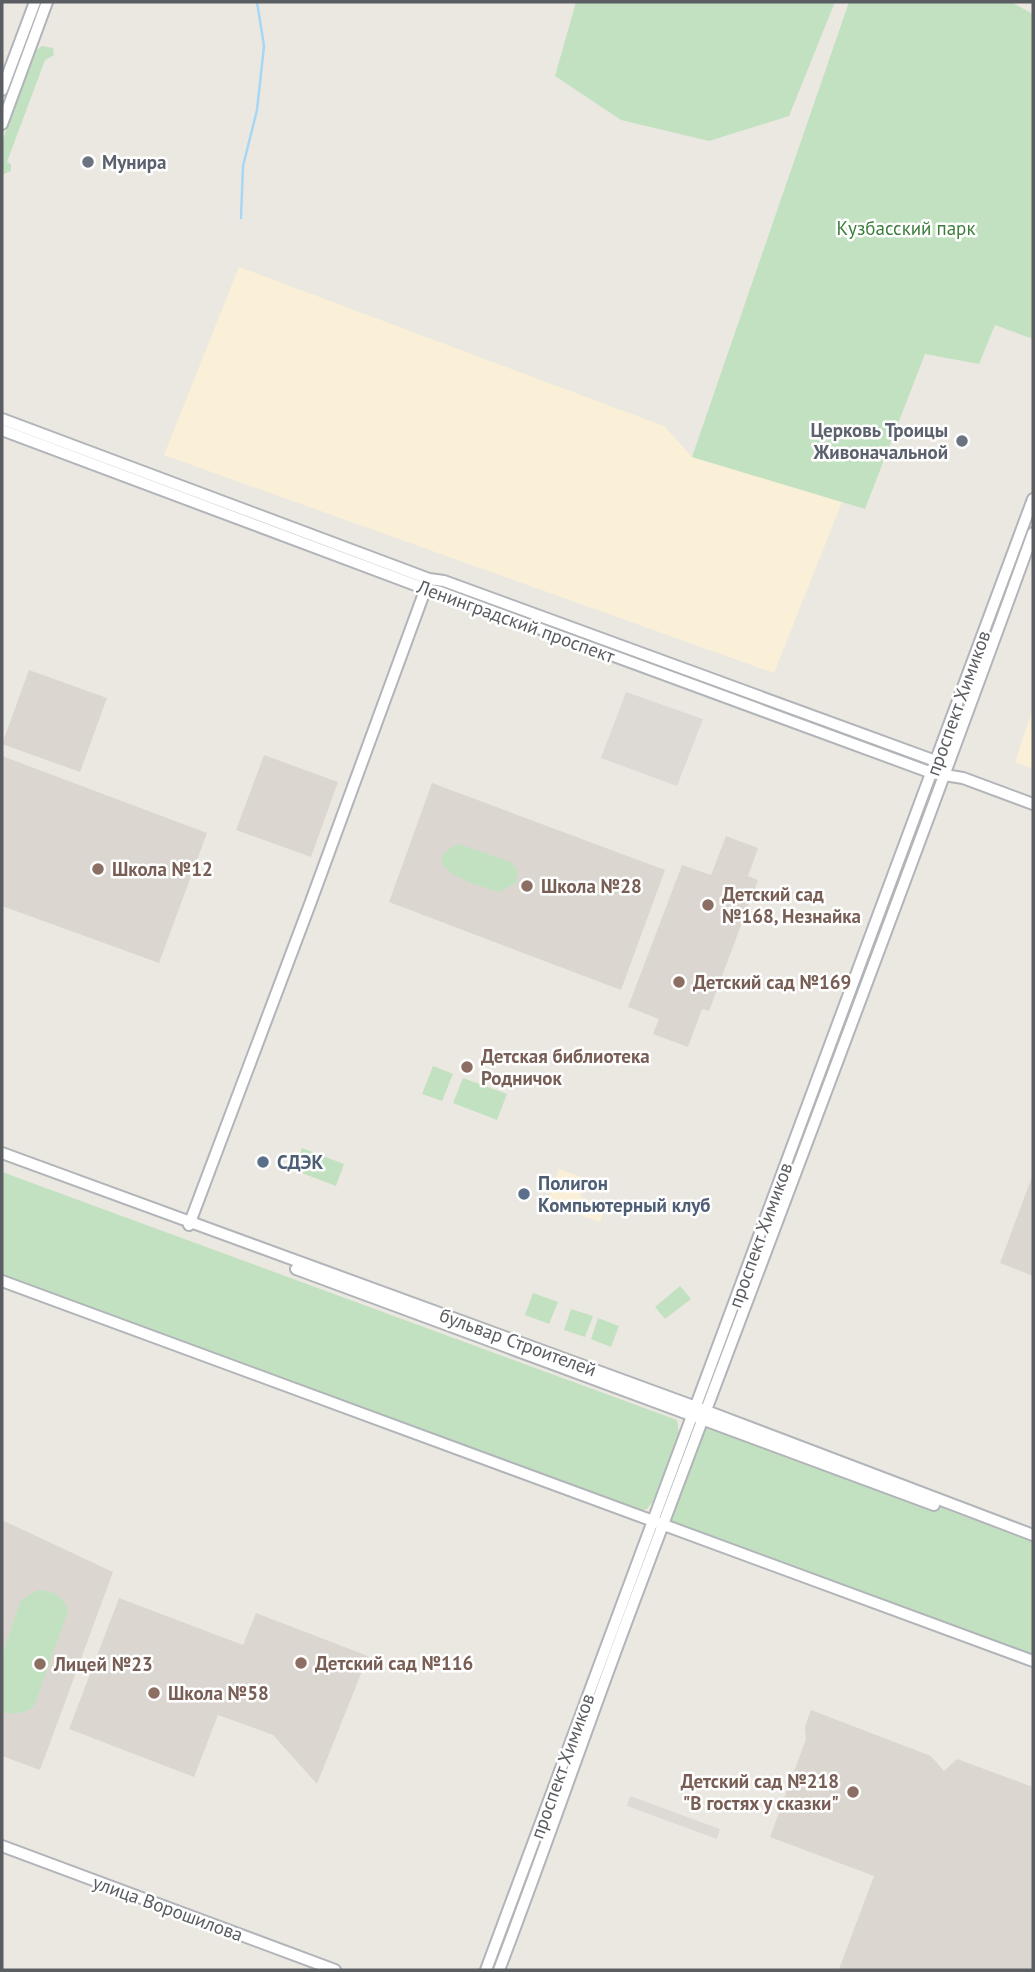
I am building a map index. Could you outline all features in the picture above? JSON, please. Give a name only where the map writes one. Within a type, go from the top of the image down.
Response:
[{"type":"main road","points":[[2,90],[35,2]]},
{"type":"main road","points":[[2,124],[47,2]]},
{"type":"main road","name":"Ленинградский проспект","points":[[2,419],[427,584],[440,592],[937,775],[963,778],[1033,804]]},
{"type":"main road","name":"Ленинградский проспект","points":[[2,430],[427,584],[444,581],[942,763],[963,778]]},
{"type":"main road","name":"проспект Химиков","points":[[942,763],[1033,499]]},
{"type":"main road","name":"проспект Химиков","points":[[486,1970],[699,1413],[937,775],[1033,533]]},
{"type":"main road","points":[[189,1225],[427,584]]},
{"type":"main road","name":"бульвар Строителей","points":[[2,1153],[189,1225]]},
{"type":"main road","name":"бульвар Строителей","points":[[2,1159],[1033,1535]]},
{"type":"main road","points":[[2,1281],[1033,1661]]},
{"type":"main road","name":"бульвар Строителей","points":[[699,1413],[1033,1542]]},
{"type":"main road","name":"проспект Химиков","points":[[499,1970],[657,1524]]},
{"type":"main road","name":"улица Ворошилова","points":[[2,1846],[335,1970]]},
{"type":"shaded area","points":[[239,267],[664,426],[692,457],[842,502],[774,673],[164,455]]},
{"type":"shaded area","points":[[29,670],[107,698],[80,772],[2,744]]},
{"type":"shaded area","points":[[626,692],[703,719],[677,786],[601,758]]},
{"type":"shaded area","points":[[1033,708],[1033,769],[1015,762]]},
{"type":"shaded area","points":[[264,755],[338,782],[311,857],[236,830]]},
{"type":"shaded area","name":"Школа №12","points":[[2,756],[207,833],[159,963],[2,906]]},
{"type":"shaded area","name":"Школа №28","points":[[432,783],[665,870],[621,990],[389,902]]},
{"type":"shaded area","points":[[726,836],[758,848],[748,876],[758,880],[709,1011],[702,1009],[688,1047],[653,1034],[659,1019],[628,1007],[682,865],[711,875]]},
{"type":"shaded area","points":[[559,1169],[587,1179],[580,1197],[606,1206],[600,1222],[547,1203]]},
{"type":"shaded area","points":[[1033,1174],[1033,1276],[1000,1263]]},
{"type":"shaded area","name":"Лицей №23","points":[[2,1520],[113,1572],[40,1770],[2,1756]]},
{"type":"shaded area","points":[[119,1598],[243,1645],[256,1613],[368,1656],[317,1784],[273,1735],[218,1715],[194,1777],[69,1729]]},
{"type":"shaded area","points":[[811,1710],[931,1756],[944,1771],[957,1759],[1033,1787],[1033,1970],[839,1969],[874,1876],[770,1837],[806,1739],[805,1727]]},
{"type":"shaded area","points":[[630,1796],[720,1829],[717,1839],[627,1806]]},
{"type":"green space","points":[[576,2],[835,2],[789,116],[709,141],[621,120],[555,76]]},
{"type":"green space","name":"Кузбасский парк","points":[[849,2],[1011,2],[1033,14],[1033,339],[995,325],[979,364],[925,354],[865,509],[692,457]]},
{"type":"green space","points":[[42,46],[53,48],[54,55],[45,60],[7,162],[11,164],[11,171],[4,174],[2,142],[35,51]]},
{"type":"green space","points":[[458,844],[511,862],[518,872],[516,883],[498,892],[466,880],[445,868],[442,860],[445,852]]},
{"type":"green space","points":[[433,1066],[453,1074],[442,1101],[422,1094]]},
{"type":"green space","points":[[463,1078],[507,1094],[497,1120],[453,1103]]},
{"type":"green space","points":[[302,1148],[344,1164],[336,1186],[294,1170]]},
{"type":"green space","points":[[2,1172],[677,1420],[679,1434],[653,1501],[647,1509],[638,1511],[2,1274]]},
{"type":"green space","points":[[680,1286],[691,1299],[665,1319],[655,1307]]},
{"type":"green space","points":[[533,1293],[558,1302],[549,1324],[525,1315]]},
{"type":"green space","points":[[571,1309],[593,1316],[585,1337],[564,1330]]},
{"type":"green space","points":[[598,1318],[619,1326],[611,1347],[591,1339]]},
{"type":"green space","points":[[703,1419],[1033,1542],[1033,1661],[663,1526]]},
{"type":"green space","points":[[38,1590],[57,1595],[68,1611],[34,1706],[19,1713],[2,1712],[2,1656],[21,1600]]},
{"type":"waterway","points":[[241,218],[243,166],[257,110],[264,46],[257,2]]},
{"type":"place","name":"Мунира","points":[[88,162]]},
{"type":"place","name":"Церковь Троицы Живоначальной","points":[[962,441]]},
{"type":"place","name":"Школа №12","points":[[98,869]]},
{"type":"place","name":"Школа №28","points":[[527,886]]},
{"type":"place","name":"Детский сад №168, Незнайка","points":[[708,905]]},
{"type":"place","name":"Детский сад №169","points":[[679,982]]},
{"type":"place","name":"Детская библиотека Родничок","points":[[467,1067]]},
{"type":"place","name":"СДЭК","points":[[263,1162]]},
{"type":"place","name":"Полигон Компьютерный клуб","points":[[524,1194]]},
{"type":"place","name":"Детский сад №116","points":[[301,1663]]},
{"type":"place","name":"Лицей №23","points":[[40,1664]]},
{"type":"place","name":"Школа №58","points":[[154,1693]]},
{"type":"place","name":"Детский сад №218 \"В гостях у сказки\"","points":[[853,1792]]}]
